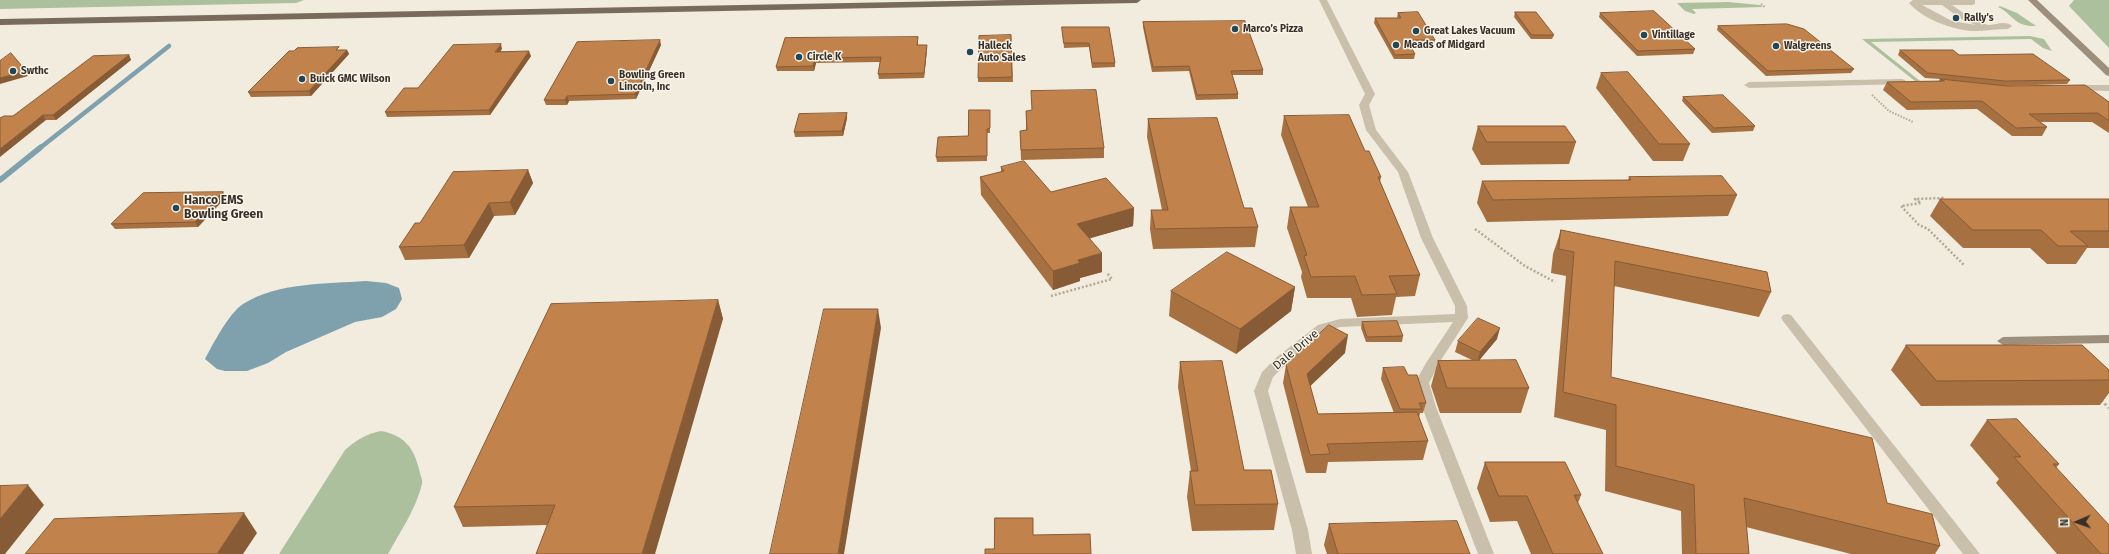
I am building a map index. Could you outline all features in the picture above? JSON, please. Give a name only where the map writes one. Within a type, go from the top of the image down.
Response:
[{"type":"main road","points":[[0,22],[1137,0]]},
{"type":"main road","points":[[2032,0],[2109,73]]},
{"type":"main road","points":[[2003,341],[2109,339]]},
{"type":"street","points":[[1323,0],[1370,94],[1364,105],[1370,130],[1404,172],[1427,238],[1461,306],[1462,318],[1447,344],[1430,365],[1422,382],[1429,407],[1486,554]]},
{"type":"street","points":[[1943,2],[1971,21],[1987,26]]},
{"type":"street","points":[[1972,2],[1913,3],[1932,16],[1957,26],[1974,28],[1987,26],[2008,26]]},
{"type":"street","points":[[1749,85],[1915,82]]},
{"type":"street","points":[[2062,89],[2109,88]]},
{"type":"street","name":"Dale Drive","points":[[1304,554],[1300,530],[1261,391],[1267,375],[1282,360],[1322,328],[1340,323],[1462,318]]},
{"type":"street","points":[[1787,318],[1972,554]]},
{"type":"path","points":[[1761,4],[1765,7]]},
{"type":"path","points":[[1858,83],[1889,111],[1913,122]]},
{"type":"path","points":[[1948,203],[1943,198],[1915,199],[1921,203],[1900,206],[1919,225],[1928,229],[1965,266]]},
{"type":"path","points":[[1475,229],[1525,266],[1555,282]]},
{"type":"path","points":[[1052,296],[1112,279],[1107,273]]},
{"type":"path","points":[[2098,397],[2109,408]]},
{"type":"green space","points":[[0,0],[304,0],[296,3],[0,9]]},
{"type":"green space","points":[[2074,0],[2109,0],[2109,48],[2069,6]]},
{"type":"green space","points":[[1728,2],[1760,5],[1763,7],[1692,9],[1696,13],[1694,14],[1685,11],[1677,3]]},
{"type":"green space","points":[[2000,6],[2017,13],[2036,26],[2029,26],[2014,20],[1998,7]]},
{"type":"green space","points":[[2030,36],[2044,39],[2052,51],[2043,48],[2031,39],[1871,42],[1920,81],[1915,81],[1862,39]]},
{"type":"green space","points":[[381,431],[402,439],[407,444],[417,462],[422,479],[419,493],[412,511],[388,554],[279,554],[345,450],[362,438]]},
{"type":"water","points":[[366,281],[386,283],[399,288],[402,299],[396,309],[382,317],[355,322],[286,352],[268,363],[247,371],[225,371],[217,369],[205,359],[212,345],[232,314],[243,304],[257,297],[303,285]]},
{"type":"building","name":"Vintillage","points":[[1654,11],[1695,49],[1638,51],[1600,13]]},
{"type":"building","points":[[1418,12],[1435,40],[1407,40],[1415,54],[1395,55],[1375,18],[1401,18],[1398,13]]},
{"type":"building","points":[[1515,12],[1536,12],[1554,35],[1532,35]]},
{"type":"building","points":[[1245,21],[1263,70],[1231,71],[1238,94],[1197,95],[1189,66],[1153,67],[1143,22]]},
{"type":"building","name":"Walgreens","points":[[1787,24],[1804,29],[1854,69],[1768,71],[1718,26]]},
{"type":"building","points":[[1062,27],[1109,27],[1115,63],[1092,63],[1089,43],[1064,43]]},
{"type":"building","points":[[1011,35],[1012,77],[978,78],[979,36]]},
{"type":"building","points":[[918,37],[917,45],[927,45],[924,73],[878,74],[881,57],[815,58],[813,66],[776,67],[785,38]]},
{"type":"building","name":"Bowling Green Lincoln, Inc","points":[[660,40],[635,94],[567,96],[565,100],[544,100],[577,42]]},
{"type":"building","points":[[501,44],[495,52],[529,51],[489,110],[385,112],[404,88],[418,88],[453,45]]},
{"type":"building","name":"Buick GMC Wilson","points":[[339,47],[336,50],[347,50],[309,91],[248,92],[289,51],[294,51],[297,48]]},
{"type":"building","points":[[1900,50],[1953,50],[1959,55],[2033,54],[2070,80],[2005,81],[1928,73]]},
{"type":"building","name":"Swthc","points":[[11,53],[26,71],[0,78],[0,61]]},
{"type":"building","points":[[129,55],[53,115],[43,115],[0,149],[0,118],[4,116],[13,116],[93,56]]},
{"type":"building","points":[[1628,72],[1690,144],[1659,144],[1601,73]]},
{"type":"building","points":[[1940,79],[2007,86],[2085,85],[2109,102],[2109,121],[2098,113],[2029,114],[2047,127],[2016,128],[1982,101],[1911,102],[1887,82],[1944,81]]},
{"type":"building","points":[[1096,90],[1104,148],[1021,150],[1020,131],[1027,130],[1026,111],[1032,110],[1031,91]]},
{"type":"building","points":[[1723,95],[1755,126],[1714,128],[1683,97]]},
{"type":"building","points":[[969,110],[990,110],[990,128],[987,129],[987,156],[936,157],[938,137],[968,136]]},
{"type":"building","points":[[847,113],[842,131],[794,132],[799,114]]},
{"type":"building","points":[[1349,115],[1365,151],[1369,151],[1381,177],[1378,177],[1420,275],[1389,276],[1397,294],[1362,295],[1355,276],[1311,277],[1304,256],[1307,255],[1290,207],[1319,207],[1284,116]]},
{"type":"building","points":[[1217,118],[1244,208],[1252,208],[1258,227],[1155,229],[1151,210],[1168,210],[1148,119]]},
{"type":"building","points":[[1478,126],[1565,126],[1576,142],[1487,142]]},
{"type":"building","points":[[1024,161],[1051,192],[1106,178],[1134,208],[1077,224],[1102,253],[1078,260],[1080,263],[1053,271],[980,177],[1004,171],[1001,167]]},
{"type":"building","points":[[528,170],[510,202],[489,203],[464,245],[399,247],[415,223],[420,223],[453,172]]},
{"type":"building","points":[[1722,176],[1737,195],[1493,200],[1482,181],[1631,180],[1629,177]]},
{"type":"building","name":"Hanco EMS Bowling Green","points":[[223,192],[195,222],[111,224],[143,193]]},
{"type":"building","points":[[1940,199],[2109,199],[2109,231],[2070,231],[2088,246],[2058,246],[2041,230],[1973,230]]},
{"type":"building","points":[[1561,230],[1767,272],[1771,292],[1615,261],[1611,377],[1872,438],[1887,503],[1932,514],[1940,546],[1744,498],[1749,554],[1696,554],[1694,485],[1616,466],[1616,405],[1563,392],[1574,252],[1559,249]]},
{"type":"building","points":[[1227,252],[1295,287],[1240,329],[1171,291]]},
{"type":"building","points":[[718,300],[642,554],[536,554],[555,505],[454,507],[551,304]]},
{"type":"building","points":[[824,309],[878,309],[838,554],[770,554]]},
{"type":"building","points":[[1478,318],[1500,328],[1480,352],[1458,341]]},
{"type":"building","points":[[1397,321],[1403,336],[1367,337],[1362,322]]},
{"type":"building","points":[[1329,325],[1348,335],[1307,374],[1318,414],[1417,412],[1428,441],[1327,444],[1330,454],[1310,455],[1286,365]]},
{"type":"building","points":[[1906,345],[2082,345],[2109,370],[2109,380],[1937,381]]},
{"type":"building","points":[[1516,360],[1529,388],[1447,388],[1438,361]]},
{"type":"building","points":[[1222,361],[1244,470],[1271,470],[1278,504],[1195,505],[1190,471],[1198,471],[1180,362]]},
{"type":"building","points":[[1404,367],[1408,375],[1417,375],[1426,403],[1419,403],[1422,409],[1400,409],[1383,368]]},
{"type":"building","points":[[2017,419],[2059,464],[2053,464],[2109,525],[2109,554],[2101,554],[2014,457],[2021,457],[1987,420]]},
{"type":"building","points":[[1485,462],[1565,462],[1581,495],[1574,495],[1603,554],[1553,554],[1527,496],[1499,496]]},
{"type":"building","points":[[28,485],[0,519],[0,486]]},
{"type":"building","points":[[244,513],[217,554],[25,554],[54,519]]},
{"type":"building","points":[[995,518],[1033,518],[1033,535],[1090,534],[1091,554],[985,554],[985,549],[994,549]]},
{"type":"building","points":[[1457,521],[1470,554],[1338,554],[1329,524]]},
{"type":"waterway","points":[[40,148],[169,46]]},
{"type":"waterway","points":[[0,180],[41,147]]},
{"type":"place","name":"Rally's","points":[[1956,18]]},
{"type":"place","name":"Marco’s Pizza","points":[[1235,29]]},
{"type":"place","name":"Great Lakes Vacuum","points":[[1416,31]]},
{"type":"place","name":"Vintillage","points":[[1644,35]]},
{"type":"place","name":"Meads of Midgard","points":[[1396,45]]},
{"type":"place","name":"Walgreens","points":[[1776,46]]},
{"type":"place","name":"Halleck Auto Sales","points":[[970,52]]},
{"type":"place","name":"Circle K","points":[[799,57]]},
{"type":"place","name":"Swthc","points":[[13,71]]},
{"type":"place","name":"Buick GMC Wilson","points":[[302,79]]},
{"type":"place","name":"Bowling Green Lincoln, Inc","points":[[611,81]]},
{"type":"place","name":"Hanco EMS Bowling Green","points":[[176,208]]}]
